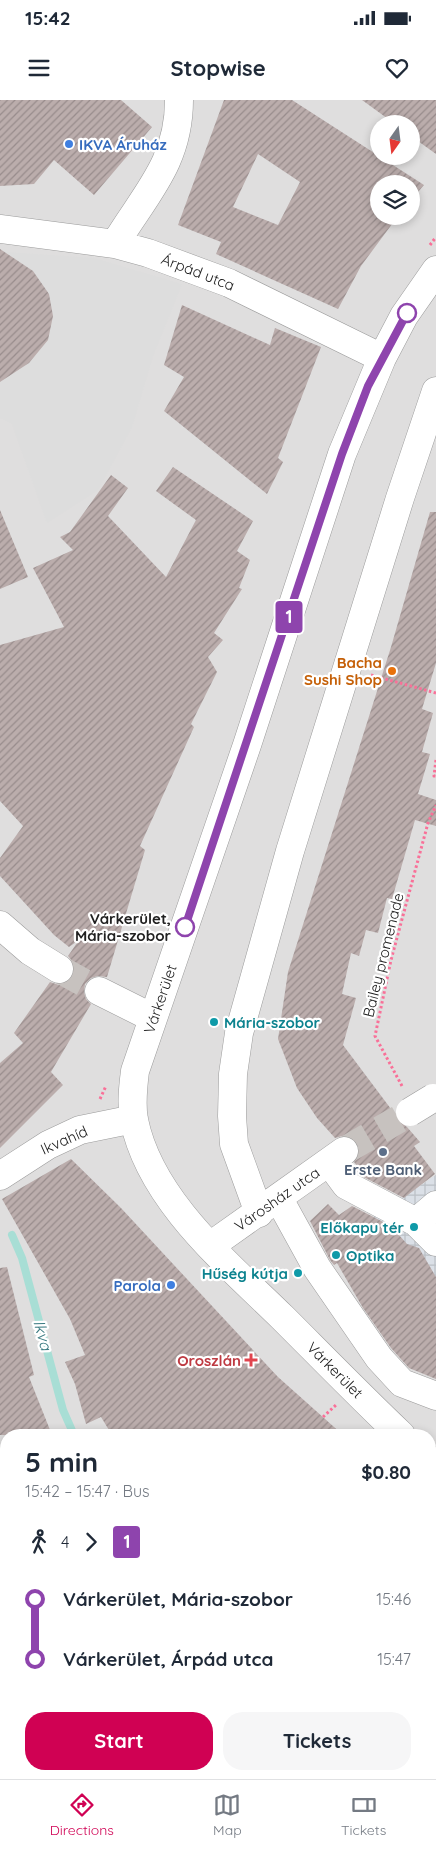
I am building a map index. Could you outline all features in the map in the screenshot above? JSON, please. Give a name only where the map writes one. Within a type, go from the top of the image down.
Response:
[{"type":"street","points":[[115,244],[158,180],[172,150],[177,132],[179,100]]},
{"type":"street","name":"Árpád utca","points":[[0,229],[115,244],[148,253],[229,283],[382,358]]},
{"type":"street","name":"Várkerület","points":[[395,1429],[190,1225],[161,1184],[142,1147],[134,1119],[132,1093],[135,1071],[259,708],[342,454],[382,358],[404,316],[436,270]]},
{"type":"street","points":[[436,391],[400,498],[290,851],[239,1033],[233,1074],[233,1134],[243,1173],[317,1268],[379,1358],[402,1383],[436,1396]]},
{"type":"street","points":[[0,925],[30,951],[59,969]]},
{"type":"street","points":[[99,991],[153,1018]]},
{"type":"street","name":"Ikvahíd","points":[[5,1173],[48,1145],[80,1130],[134,1119]]},
{"type":"street","name":"Városház utca","points":[[210,1246],[337,1157],[346,1185],[416,1222]]},
{"type":"street","points":[[436,1204],[416,1222],[436,1242]]},
{"type":"path","points":[[363,673],[436,693]]},
{"type":"path","points":[[436,760],[434,776],[436,776]]},
{"type":"path","name":"Bailey promenade","points":[[417,1103],[402,1085],[375,1036],[391,960],[428,823],[436,806]]},
{"type":"shaded area","points":[[0,100],[436,100],[436,1429],[0,1429]]},
{"type":"shaded area","points":[[5,252],[94,258],[182,284],[153,356],[132,427],[98,490],[47,523],[12,424],[0,418],[0,382],[29,363],[48,340],[53,316],[49,294],[33,271]]},
{"type":"shaded area","name":"Előkapu tér","points":[[436,1175],[435,1276],[419,1248],[409,1247],[389,1225],[383,1229],[373,1217]]},
{"type":"building","name":"IKVA Áruház","points":[[0,100],[121,100],[152,127],[94,195],[54,160],[34,184],[0,186]]},
{"type":"building","points":[[224,100],[292,100],[370,150],[370,165],[393,165],[408,175],[370,175],[370,225],[391,225],[361,266],[338,309],[216,254],[221,242],[178,225]],"holes":[[[258,154],[300,182],[278,225],[233,207]]]},
{"type":"building","points":[[362,100],[436,100],[436,154],[420,142],[420,115],[383,115]]},
{"type":"building","points":[[0,249],[33,271],[49,294],[53,316],[48,340],[29,363],[0,382]]},
{"type":"building","points":[[182,305],[270,345],[275,328],[321,347],[278,458],[283,462],[267,494],[164,411],[184,377],[164,365]]},
{"type":"building","points":[[173,467],[253,521],[237,551],[250,560],[239,588],[242,589],[214,633],[223,640],[208,657],[217,672],[191,724],[194,727],[140,846],[145,850],[107,977],[98,976],[91,978],[85,984],[84,992],[86,999],[91,1004],[51,1072],[63,1085],[0,1148],[0,1063],[23,1043],[14,1033],[50,982],[59,985],[66,983],[72,978],[75,969],[73,962],[68,956],[79,940],[69,947],[54,935],[0,876],[0,858],[23,826],[0,801],[0,645],[64,627],[33,568],[73,550],[60,537],[70,532],[111,475],[128,488],[108,516],[166,577],[196,520],[156,491]]},
{"type":"building","points":[[0,510],[28,577],[0,589]]},
{"type":"building","points":[[430,512],[436,512],[436,663],[422,709],[433,713],[422,752],[430,754],[418,794],[436,800],[436,826],[415,820],[392,899],[387,898],[378,933],[366,930],[359,956],[351,953],[342,994],[356,998],[343,1045],[394,1113],[397,1120],[407,1127],[420,1142],[414,1146],[435,1174],[404,1198],[356,1173],[355,1171],[359,1168],[354,1162],[360,1150],[357,1142],[350,1137],[342,1136],[335,1138],[317,1118],[297,1088],[278,1039],[288,972],[391,647]]},
{"type":"building","points":[[71,1159],[121,1208],[278,1377],[336,1429],[108,1429],[101,1417],[86,1424],[75,1384],[65,1362],[85,1355],[70,1319],[2,1199]]},
{"type":"building","points":[[328,1204],[339,1215],[352,1206],[391,1226],[407,1244],[419,1248],[436,1277],[436,1379],[409,1368],[391,1348],[363,1308],[337,1263],[334,1265],[330,1260],[310,1221]]},
{"type":"building","points":[[7,1267],[34,1375],[29,1377],[50,1429],[0,1429],[0,1268]]},
{"type":"waterway","name":"Ikva","points":[[12,1235],[22,1258],[63,1410],[71,1429]]},
{"type":"tunnel","points":[[59,969],[99,991]]},
{"type":"tunnel","points":[[344,1151],[399,1119]]},
{"type":"bus line","name":"1","points":[[185,927],[342,454],[368,386],[407,313]]},
{"type":"place","name":"IKVA Áruház","points":[[69,144]]},
{"type":"place","name":"Bacha Sushi Shop","points":[[392,671]]},
{"type":"place","name":"Várkerület, Mária-szobor","points":[[185,927]]},
{"type":"place","name":"Mária-szobor","points":[[214,1022]]},
{"type":"place","name":"Erste Bank","points":[[383,1152]]},
{"type":"place","name":"Előkapu tér","points":[[414,1227]]},
{"type":"place","name":"Optika","points":[[336,1255]]},
{"type":"place","name":"Hűség kútja","points":[[298,1273]]},
{"type":"place","name":"Parola","points":[[171,1285]]},
{"type":"place","name":"Oroszlán","points":[[251,1360]]}]
